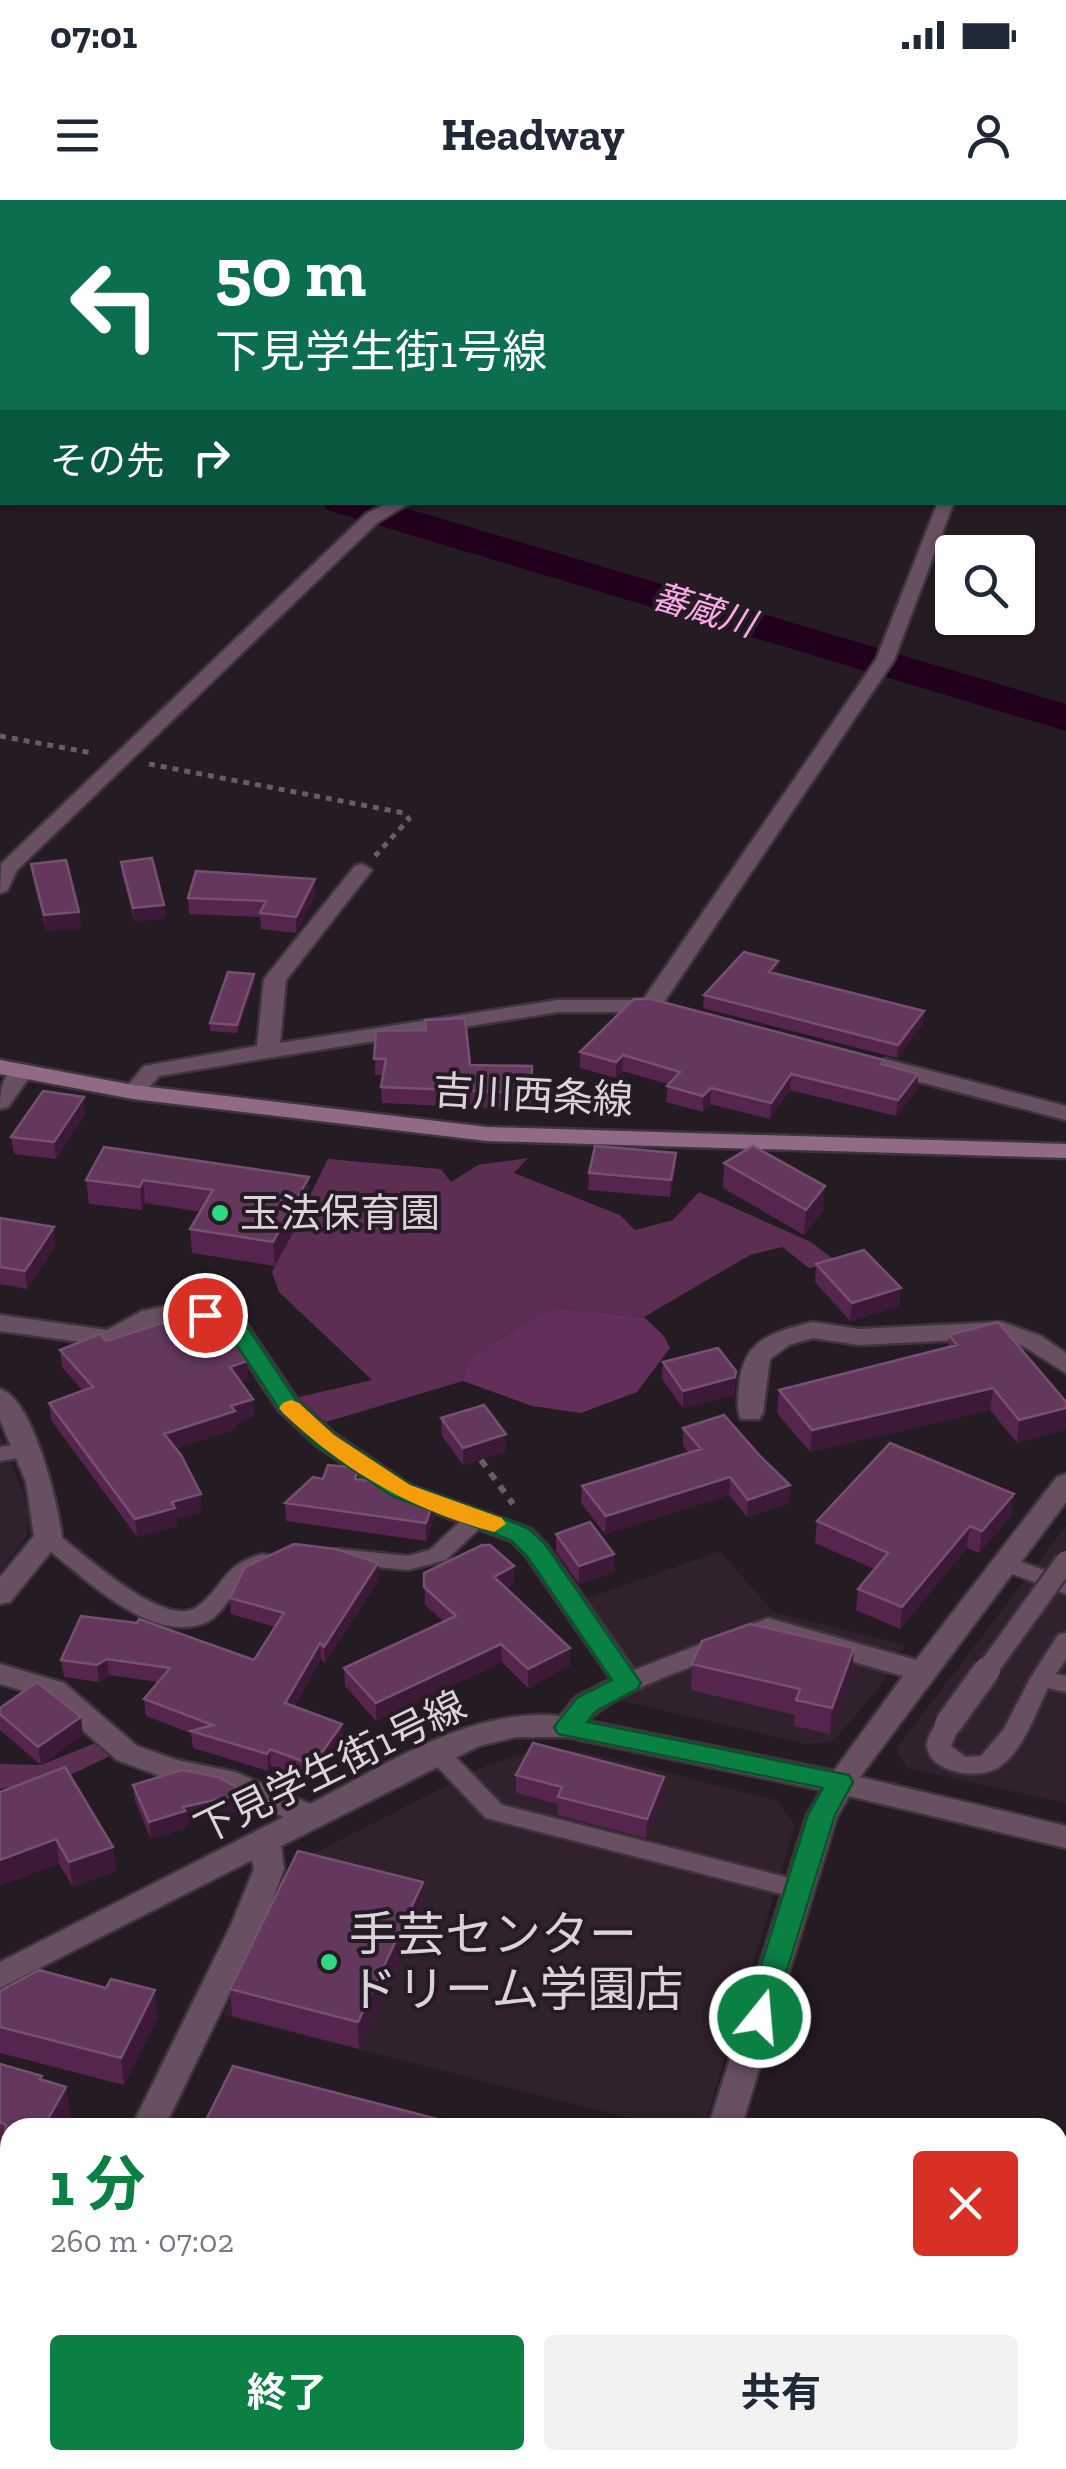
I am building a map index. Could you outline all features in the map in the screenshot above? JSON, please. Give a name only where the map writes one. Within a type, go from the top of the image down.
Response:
[{"type":"main road","name":"吉川西条線","points":[[11,1069],[133,1092],[305,1116],[486,1134],[1066,1151]]},
{"type":"street","points":[[0,887],[8,868],[379,514],[397,505]]},
{"type":"street","points":[[651,1005],[882,664],[945,505]]},
{"type":"street","points":[[268,1051],[275,979],[362,870]]},
{"type":"street","points":[[133,1092],[152,1071],[558,1006],[651,1005],[689,1015]]},
{"type":"street","points":[[858,1059],[1066,1114]]},
{"type":"street","points":[[0,1102],[11,1069]]},
{"type":"street","points":[[0,1323],[111,1338],[152,1316],[205,1315],[238,1330],[288,1405],[326,1440],[401,1490],[521,1535],[536,1550],[628,1683]]},
{"type":"street","points":[[750,1412],[758,1355],[780,1340],[812,1330],[860,1337],[1002,1330],[1032,1341],[1066,1365]]},
{"type":"street","points":[[0,1397],[28,1450],[44,1494],[48,1538],[0,1595]]},
{"type":"street","points":[[727,2118],[822,1815],[840,1782],[1066,1483]]},
{"type":"street","points":[[567,1727],[586,1704],[628,1683],[768,1628],[924,1672]]},
{"type":"street","points":[[0,1674],[54,1690],[126,1752],[173,1770],[225,1780],[286,1803],[310,1820]]},
{"type":"street","name":"下見学生街1号線","points":[[0,1976],[266,1844],[437,1752],[510,1725],[540,1723],[567,1727],[840,1782],[1066,1836]]},
{"type":"street","points":[[152,2118],[247,1925],[268,1870],[266,1844]]},
{"type":"lane","points":[[0,1454],[28,1450]]},
{"type":"lane","points":[[324,1554],[408,1563],[438,1556],[477,1518]]},
{"type":"lane","points":[[48,1538],[125,1598],[152,1613],[182,1620],[199,1617],[236,1576],[279,1554]]},
{"type":"lane","points":[[1066,1562],[948,1724],[939,1749],[958,1765],[973,1769],[987,1766],[999,1756],[1066,1642]]},
{"type":"lane","points":[[1006,1563],[1066,1586]]},
{"type":"lane","points":[[1041,1679],[1066,1684]]},
{"type":"lane","points":[[437,1752],[494,1812],[798,1888]]},
{"type":"path","points":[[0,736],[404,813],[409,819],[362,870]]},
{"type":"path","points":[[480,1460],[513,1504]]},
{"type":"shaded area","points":[[528,1158],[514,1173],[620,1215],[635,1230],[673,1220],[699,1192],[811,1242],[840,1264],[809,1268],[782,1247],[750,1255],[644,1317],[551,1307],[467,1359],[463,1381],[326,1422],[295,1398],[372,1380],[279,1292],[272,1272],[328,1159],[441,1169],[451,1182],[478,1165]]},
{"type":"shaded area","points":[[551,1307],[644,1317],[664,1336],[670,1348],[637,1392],[581,1413],[532,1406],[463,1381],[467,1359]]},
{"type":"shaded area","points":[[0,1434],[30,1511],[26,1537],[0,1572]]},
{"type":"shaded area","points":[[1066,1526],[1066,1803],[907,1768],[896,1749]]},
{"type":"shaded area","points":[[720,1551],[773,1612],[905,1645],[881,1685],[833,1742],[806,1744],[619,1700],[633,1665],[583,1600]]},
{"type":"shaded area","points":[[100,1741],[114,1754],[68,1776],[0,1789],[0,1764],[41,1765]]},
{"type":"shaded area","points":[[536,1750],[585,1752],[776,1800],[795,1825],[707,2118],[629,2118],[223,2015],[307,1857],[487,1765]]},
{"type":"building","points":[[152,858],[164,905],[133,908],[121,862]]},
{"type":"building","points":[[66,860],[79,912],[44,915],[31,864]]},
{"type":"building","points":[[196,871],[315,879],[296,917],[260,913],[266,901],[188,898]]},
{"type":"building","points":[[744,952],[778,961],[769,972],[924,1011],[898,1045],[704,995]]},
{"type":"building","points":[[228,972],[254,974],[237,1025],[210,1023]]},
{"type":"building","points":[[634,999],[651,999],[884,1060],[881,1064],[918,1074],[898,1100],[791,1074],[771,1103],[711,1088],[703,1096],[667,1086],[680,1072],[623,1055],[616,1062],[580,1052]]},
{"type":"building","points":[[465,1018],[470,1065],[532,1066],[531,1093],[381,1087],[386,1059],[374,1059],[376,1031],[426,1030],[425,1020]]},
{"type":"building","points":[[43,1091],[84,1097],[54,1142],[11,1137]]},
{"type":"building","points":[[595,1146],[676,1153],[671,1180],[589,1173]]},
{"type":"building","points":[[753,1146],[825,1186],[806,1210],[724,1163]]},
{"type":"building","points":[[104,1147],[309,1177],[273,1242],[190,1229],[213,1190],[143,1180],[140,1187],[86,1180]]},
{"type":"building","points":[[0,1218],[54,1227],[25,1271],[0,1267]]},
{"type":"building","points":[[864,1250],[901,1288],[852,1303],[816,1264]]},
{"type":"building","points":[[198,1308],[222,1319],[235,1335],[247,1361],[230,1367],[253,1399],[231,1406],[235,1411],[164,1434],[181,1455],[201,1494],[172,1502],[175,1508],[135,1519],[49,1403],[93,1387],[60,1350],[100,1334],[106,1341],[175,1319],[171,1313]]},
{"type":"building","points":[[998,1322],[1066,1402],[1066,1408],[1019,1420],[993,1388],[812,1430],[779,1390],[957,1345],[949,1335]]},
{"type":"building","points":[[718,1348],[736,1371],[735,1377],[683,1391],[663,1362]]},
{"type":"building","points":[[484,1405],[506,1434],[463,1448],[441,1418]]},
{"type":"building","points":[[724,1415],[790,1485],[748,1500],[730,1477],[606,1516],[582,1486],[701,1449],[683,1428]]},
{"type":"building","points":[[890,1443],[1014,1494],[982,1531],[970,1526],[902,1607],[858,1589],[888,1553],[817,1521]]},
{"type":"building","points":[[328,1465],[358,1468],[355,1479],[394,1484],[434,1499],[426,1523],[285,1503],[313,1477],[323,1479]]},
{"type":"building","points":[[590,1522],[614,1554],[579,1566],[556,1534]]},
{"type":"building","points":[[294,1544],[336,1549],[378,1563],[324,1647],[320,1643],[285,1703],[342,1724],[313,1765],[270,1749],[267,1754],[191,1731],[213,1725],[144,1699],[170,1668],[107,1659],[97,1665],[61,1660],[81,1616],[137,1623],[139,1619],[254,1660],[284,1613],[230,1598],[245,1567]]},
{"type":"building","points":[[482,1545],[490,1545],[514,1566],[494,1577],[570,1648],[528,1669],[501,1644],[376,1703],[344,1668],[456,1616],[424,1587],[424,1573]]},
{"type":"building","points":[[750,1624],[854,1648],[832,1708],[796,1700],[800,1689],[692,1664],[702,1641]]},
{"type":"building","points":[[37,1682],[81,1717],[38,1747],[0,1714],[0,1708]]},
{"type":"building","points":[[533,1743],[664,1777],[647,1819],[558,1797],[562,1787],[516,1775]]},
{"type":"building","points":[[65,1767],[113,1847],[69,1862],[56,1839],[0,1860],[0,1792]]},
{"type":"building","points":[[182,1770],[218,1777],[247,1793],[183,1807],[185,1811],[149,1822],[133,1785]]},
{"type":"building","name":"手芸センター ドリーム学園店","points":[[298,1851],[423,1882],[358,2022],[230,1989]]},
{"type":"building","points":[[39,1970],[106,1988],[111,1979],[155,1990],[121,2058],[0,2027],[0,1991]]},
{"type":"building","points":[[0,2064],[66,2087],[49,2118],[0,2118]]},
{"type":"building","points":[[233,2066],[433,2118],[207,2118]]},
{"type":"waterway","name":"蕃蔵川","points":[[351,505],[1066,718]]},
{"type":"slow traffic","points":[[291,1408],[326,1440],[401,1490],[494,1524]]},
{"type":"place","name":"玉法保育園","points":[[220,1213]]},
{"type":"place","name":"手芸センター ドリーム学園店","points":[[329,1962]]},
{"type":"route","points":[[205,1315],[238,1330],[288,1405],[326,1440],[401,1490],[521,1535],[536,1550],[628,1683],[586,1704],[567,1727],[840,1782],[822,1815],[760,2017]]}]
